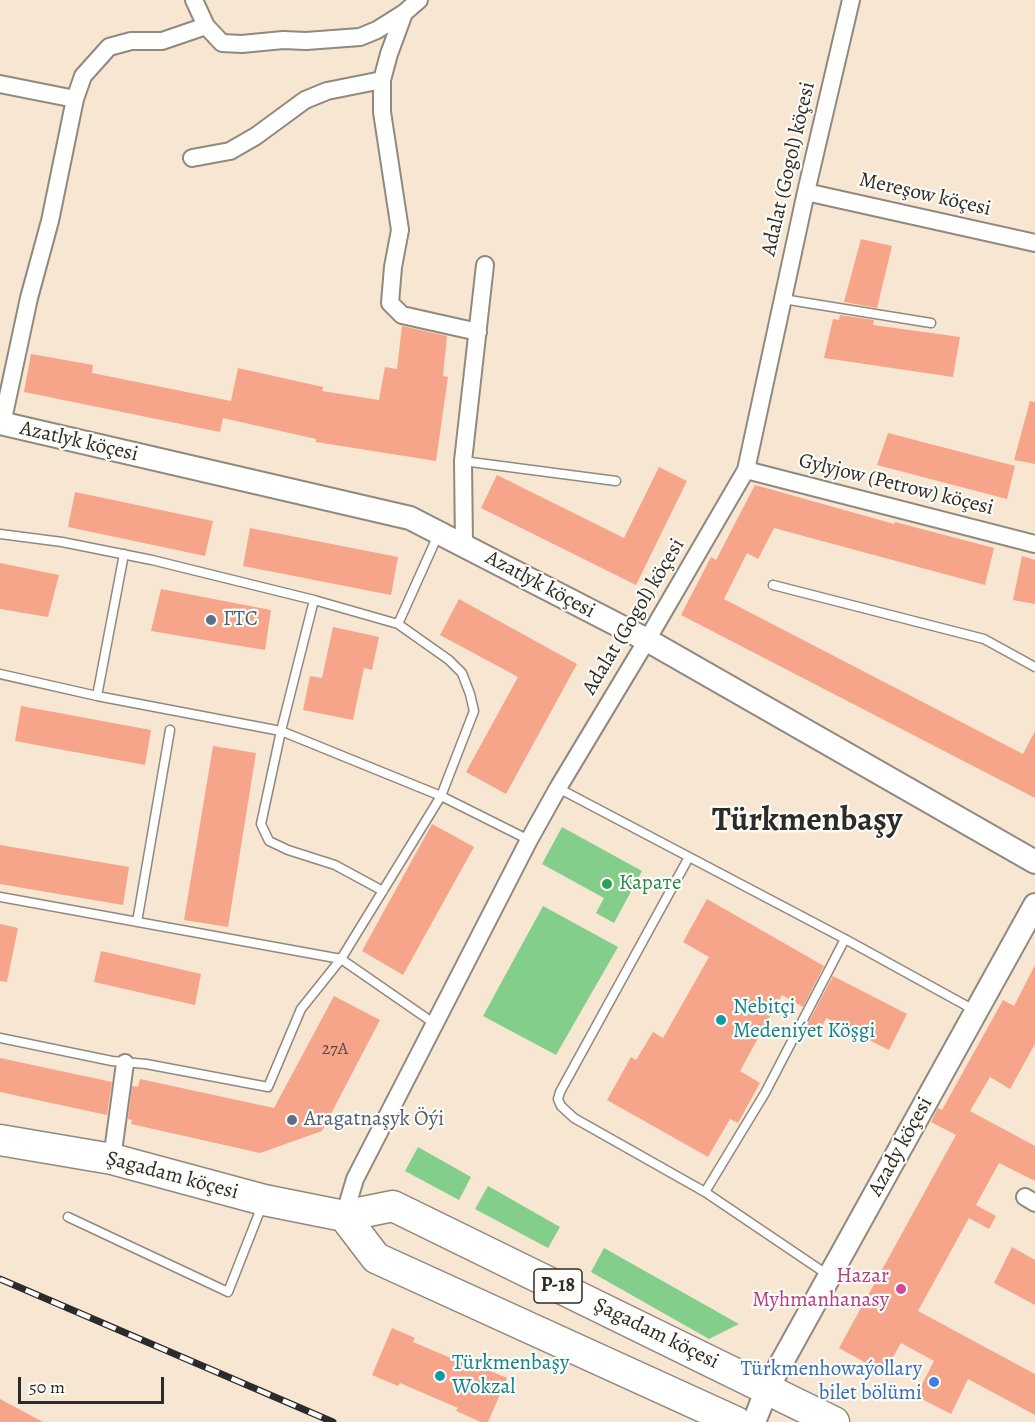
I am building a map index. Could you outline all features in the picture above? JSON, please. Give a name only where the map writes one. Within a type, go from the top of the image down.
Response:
[{"type":"highway","name":"Şagadam köçesi","points":[[0,1140],[112,1159],[264,1200],[344,1216],[393,1206],[834,1422]]},
{"type":"highway","name":"P-18","points":[[344,1216],[376,1258],[736,1422]]},
{"type":"street","points":[[194,0],[206,26],[222,43],[242,44],[360,37],[377,30],[404,13],[419,0]]},
{"type":"street","name":"Adalat (Gogol) köçesi","points":[[344,1216],[354,1179],[529,840],[746,470],[806,192],[851,0]]},
{"type":"street","points":[[404,13],[382,80],[382,112],[400,230],[393,267],[390,303],[402,315],[478,332]]},
{"type":"street","points":[[1,423],[29,298],[50,221],[75,99],[83,76],[109,46],[131,41],[162,41],[206,26]]},
{"type":"street","points":[[192,158],[230,151],[256,136],[305,100],[327,91],[382,80]]},
{"type":"street","points":[[0,84],[75,99]]},
{"type":"street","name":"Mereşow köçesi","points":[[806,192],[1035,243]]},
{"type":"street","points":[[465,545],[463,461],[485,265]]},
{"type":"street","name":"Azatlyk köçesi","points":[[1,423],[410,518],[647,640],[1035,862]]},
{"type":"street","name":"Gylyjow (Petrow) köçesi","points":[[746,470],[1035,544]]},
{"type":"street","name":"Azady köçesi","points":[[754,1422],[767,1389],[1035,905]]},
{"type":"street","points":[[112,1159],[125,1063]]},
{"type":"lane","points":[[783,299],[931,323]]},
{"type":"lane","points":[[463,461],[616,482]]},
{"type":"lane","points":[[398,624],[440,532]]},
{"type":"lane","points":[[0,534],[62,542],[124,554],[314,600],[398,624],[449,660],[462,673],[471,694],[474,711],[441,796],[341,959],[301,1009],[268,1087],[146,1064],[125,1063],[0,1038]]},
{"type":"lane","points":[[97,696],[124,554]]},
{"type":"lane","points":[[773,585],[984,639],[1035,667]]},
{"type":"lane","points":[[314,600],[281,731],[261,824],[269,842],[335,865],[383,891]]},
{"type":"lane","points":[[0,674],[97,696],[281,731],[441,796],[529,840]]},
{"type":"lane","points":[[137,922],[170,730]]},
{"type":"lane","points":[[558,788],[977,1011]]},
{"type":"lane","points":[[689,857],[560,1092],[558,1100],[561,1107],[574,1118],[705,1192],[829,1275]]},
{"type":"lane","points":[[0,897],[341,959],[435,1024]]},
{"type":"lane","points":[[705,1192],[765,1093],[845,939]]},
{"type":"lane","points":[[68,1217],[228,1292],[264,1200]]},
{"type":"green space","name":"Карате","points":[[562,827],[642,871],[614,923],[596,913],[604,898],[542,864]]},
{"type":"green space","points":[[543,906],[618,947],[556,1055],[483,1016]]},
{"type":"green space","points":[[418,1147],[471,1177],[459,1200],[405,1171]]},
{"type":"green space","points":[[488,1186],[560,1227],[548,1248],[475,1209]]},
{"type":"green space","points":[[604,1248],[739,1324],[709,1339],[591,1272]]},
{"type":"building","points":[[861,239],[892,246],[877,308],[844,302]]},
{"type":"building","points":[[840,315],[874,320],[873,325],[960,337],[953,377],[824,358],[833,319],[839,320]]},
{"type":"building","points":[[402,326],[447,336],[443,376],[448,377],[436,461],[316,442],[316,439],[223,418],[220,432],[24,392],[31,354],[93,365],[92,373],[231,401],[238,368],[323,387],[322,391],[379,400],[385,367],[397,369]]},
{"type":"building","points":[[1030,401],[1035,402],[1035,464],[1014,460]]},
{"type":"building","points":[[888,433],[1015,466],[1007,499],[877,465]]},
{"type":"building","points":[[659,467],[687,481],[636,585],[481,508],[497,475],[624,538]]},
{"type":"building","points":[[755,485],[894,524],[895,522],[994,548],[985,585],[774,528],[758,559],[747,553],[724,599],[1023,754],[1035,731],[1035,798],[681,615],[711,557],[716,560]]},
{"type":"building","points":[[75,492],[213,521],[205,556],[68,527]]},
{"type":"building","points":[[250,528],[398,557],[391,595],[243,566]]},
{"type":"building","points":[[1022,556],[1035,560],[1035,604],[1013,600]]},
{"type":"building","points":[[0,563],[59,575],[48,617],[0,609]]},
{"type":"building","name":"ГТС","points":[[161,589],[271,610],[265,650],[151,631]]},
{"type":"building","points":[[459,599],[577,664],[506,794],[466,772],[518,677],[440,635]]},
{"type":"building","points":[[333,627],[379,637],[372,670],[364,668],[353,720],[303,710],[310,676],[322,678]]},
{"type":"building","points":[[21,706],[151,730],[145,765],[15,741]]},
{"type":"building","points":[[213,746],[256,753],[228,927],[184,920]]},
{"type":"building","points":[[432,824],[474,847],[403,975],[362,951]]},
{"type":"building","points":[[0,845],[129,867],[123,905],[0,884]]},
{"type":"building","name":"Nebitçi Medeniýet Köşgi","points":[[707,899],[824,966],[803,1007],[782,995],[740,1071],[760,1083],[738,1123],[730,1119],[708,1157],[607,1100],[631,1057],[636,1060],[653,1032],[663,1038],[709,957],[683,942]]},
{"type":"building","points":[[0,924],[18,928],[7,982],[0,981]]},
{"type":"building","points":[[101,951],[201,974],[195,1005],[94,982]]},
{"type":"building","points":[[1035,965],[1035,1044],[1010,1089],[990,1077],[970,1111],[1035,1146],[1035,1181],[999,1163],[976,1205],[996,1216],[989,1229],[969,1218],[918,1311],[1035,1374],[1035,1415],[968,1379],[951,1414],[916,1396],[934,1361],[901,1343],[884,1373],[839,1348],[956,1135],[931,1122],[938,1108],[942,1110],[1003,1000],[1014,1006]]},
{"type":"building","points":[[833,976],[907,1014],[889,1050],[826,1018],[820,1032],[807,1025]]},
{"type":"building","points":[[334,996],[380,1020],[322,1131],[260,1153],[131,1124],[132,1120],[128,1119],[132,1086],[138,1087],[140,1079],[274,1108]]},
{"type":"building","points":[[0,1058],[112,1082],[107,1115],[0,1092]]},
{"type":"building","points":[[1012,1247],[1035,1260],[1035,1305],[994,1283]]},
{"type":"building","name":"Türkmenbaşy Wokzal","points":[[392,1328],[415,1338],[413,1342],[479,1370],[481,1367],[507,1378],[488,1422],[481,1422],[456,1411],[458,1408],[400,1383],[398,1386],[372,1375]]},
{"type":"building","points":[[0,1399],[43,1422],[0,1422]]},
{"type":"railway","points":[[0,1279],[333,1422]]},
{"type":"place","name":"ГТС","points":[[211,620]]},
{"type":"place","name":"Карате","points":[[607,884]]},
{"type":"place","name":"Nebitçi Medeniýet Köşgi","points":[[721,1020]]},
{"type":"place","name":"Aragatnaşyk Öýi","points":[[292,1120]]},
{"type":"place","name":"Hazar Myhmanhanasy","points":[[901,1289]]},
{"type":"place","name":"Türkmenbaşy Wokzal","points":[[440,1376]]},
{"type":"place","name":"Türkmenhowaýollary bilet bölümi","points":[[934,1382]]},
{"type":"district","name":"Türkmenbaşy","points":[[807,822]]}]
